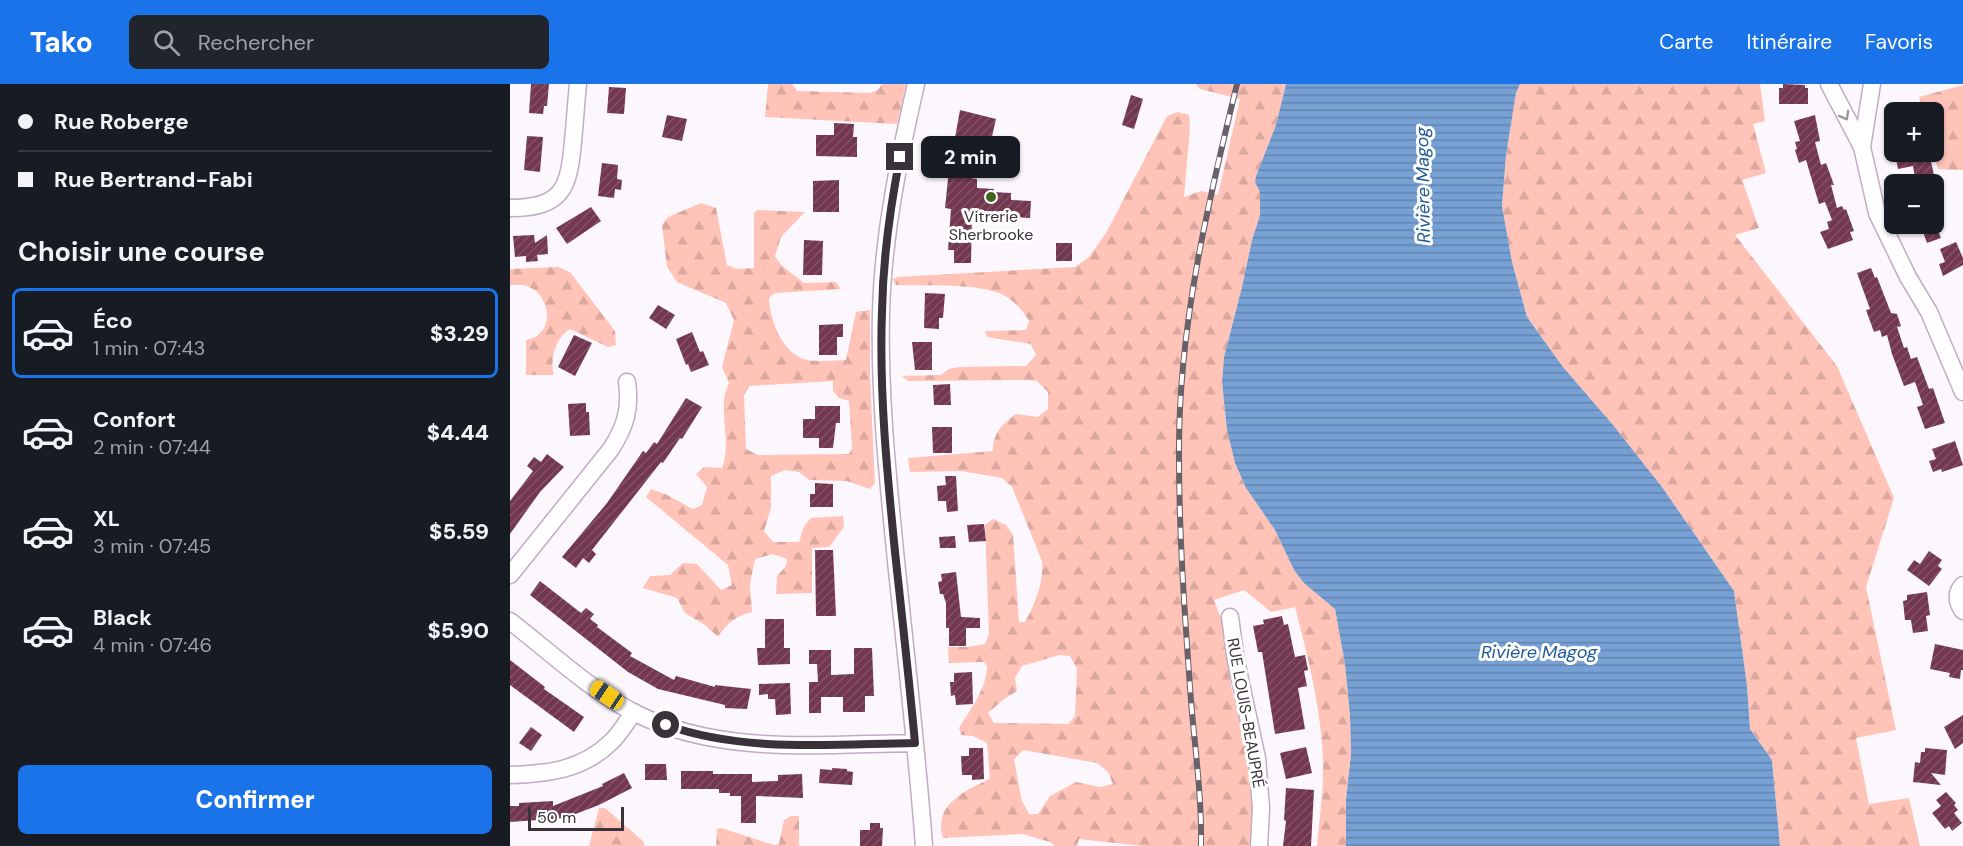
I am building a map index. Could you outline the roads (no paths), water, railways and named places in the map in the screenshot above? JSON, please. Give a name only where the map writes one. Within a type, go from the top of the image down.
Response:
[{"type":"street","points":[[510,208],[534,207],[548,202],[568,181],[578,84]]},
{"type":"street","points":[[916,84],[900,157],[886,240],[881,340],[887,472],[924,846]]},
{"type":"street","points":[[1829,84],[1862,147],[1876,213],[1908,277],[1929,312],[1963,392]]},
{"type":"street","points":[[1862,147],[1872,84]]},
{"type":"street","points":[[510,575],[611,449],[622,432],[629,408],[627,382]]},
{"type":"street","points":[[1963,585],[1957,594],[1958,603],[1963,611]]},
{"type":"street","name":"RUE LOUIS-BEAUPRÉ","points":[[1230,617],[1236,661],[1257,758],[1261,808],[1259,846]]},
{"type":"street","points":[[510,621],[596,688],[634,712],[679,730],[741,742],[771,744],[915,743]]},
{"type":"street","points":[[510,775],[551,773],[586,761],[612,741],[634,712]]},
{"type":"water","name":"Rivière Magog","points":[[1286,84],[1520,84],[1516,93],[1506,155],[1502,206],[1512,262],[1527,317],[1563,367],[1662,487],[1734,591],[1747,685],[1750,729],[1772,760],[1780,846],[1346,846],[1346,799],[1351,754],[1350,716],[1345,664],[1335,609],[1304,583],[1294,570],[1275,530],[1246,488],[1235,463],[1227,430],[1222,382],[1224,357],[1260,215],[1260,192],[1255,182],[1256,176],[1276,125]]},
{"type":"railway","points":[[1201,846],[1181,547],[1180,409],[1183,362],[1196,268],[1237,84]]},
{"type":"place","name":"Vitrerie Sherbrooke","points":[[991,197]]}]
